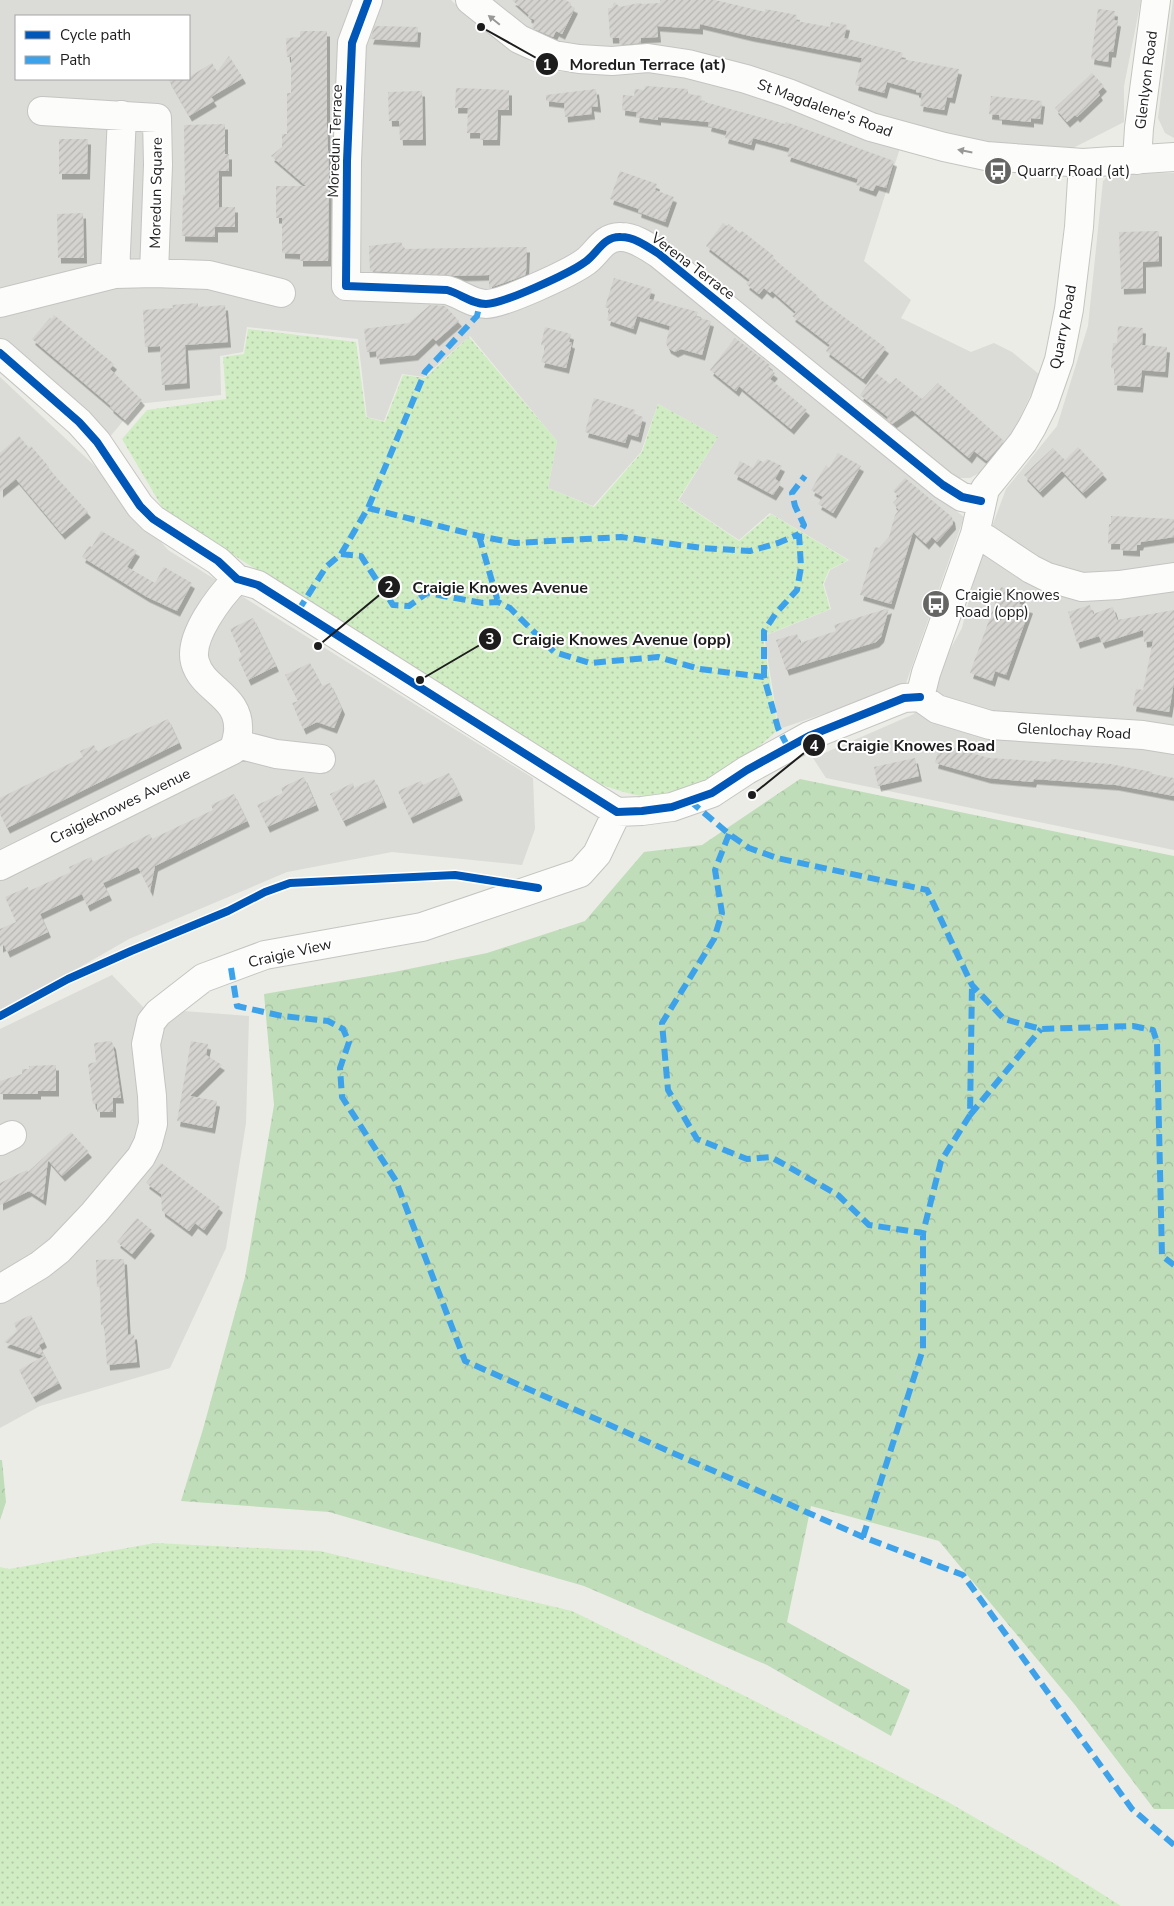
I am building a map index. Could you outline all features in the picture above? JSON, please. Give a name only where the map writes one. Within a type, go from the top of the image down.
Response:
[{"type":"street","name":"Moredun Terrace","points":[[346,286],[347,161],[352,43],[368,0]]},
{"type":"street","name":"St Magdalene's Road","points":[[470,0],[519,39],[554,55],[612,61],[648,58],[688,64],[746,79],[788,93],[871,127],[908,138],[986,156],[1083,163],[1174,157]]},
{"type":"street","name":"Glenlyon Road","points":[[1138,160],[1138,128],[1156,0]]},
{"type":"street","name":"Moredun Square","points":[[42,111],[158,118],[154,273]]},
{"type":"street","points":[[115,274],[122,115]]},
{"type":"street","name":"Quarry Road","points":[[920,697],[926,673],[975,534],[985,489],[1023,442],[1032,427],[1044,403],[1059,360],[1069,309],[1079,227],[1083,163]]},
{"type":"street","name":"Verena Terrace","points":[[346,286],[447,290],[458,293],[473,301],[486,304],[493,303],[530,290],[585,262],[607,240],[620,236],[634,240],[659,254],[942,485],[962,498],[981,501]]},
{"type":"street","points":[[0,303],[115,274],[209,275],[281,294]]},
{"type":"street","points":[[0,353],[80,422],[97,442],[140,506],[153,519],[218,561],[237,579],[258,586],[617,812],[672,807],[712,794],[747,770],[809,736],[904,698],[920,697]]},
{"type":"street","points":[[975,534],[986,538],[1031,569],[1047,577],[1082,587],[1119,585],[1174,577]]},
{"type":"street","points":[[237,579],[225,592],[197,637],[195,662],[202,676],[226,697],[235,711],[238,725],[236,744],[276,754],[321,759]]},
{"type":"street","name":"Glenlochay Road","points":[[920,697],[937,709],[990,725],[1143,735],[1174,740]]},
{"type":"street","name":"Craigieknowes Avenue","points":[[0,866],[224,756],[233,750],[236,744]]},
{"type":"street","name":"Craigie View","points":[[0,1290],[40,1266],[59,1250],[94,1213],[140,1157],[148,1143],[153,1124],[146,1044],[151,1022],[158,1013],[203,978],[265,955],[422,927],[580,873],[597,854],[617,812]]},
{"type":"shaded area","points":[[0,0],[451,0],[481,28],[530,61],[553,71],[587,74],[651,68],[757,94],[900,148],[864,261],[911,300],[901,318],[971,352],[994,343],[1012,352],[1040,375],[1013,432],[997,453],[981,472],[970,478],[955,478],[940,498],[964,517],[905,686],[779,729],[764,636],[831,609],[824,584],[830,570],[849,560],[770,513],[739,540],[679,500],[718,437],[658,404],[641,452],[593,506],[548,488],[557,441],[470,336],[424,377],[402,374],[384,421],[367,417],[358,339],[247,327],[243,352],[220,356],[221,395],[137,404],[109,438],[0,338]]},
{"type":"shaded area","points":[[482,0],[1141,0],[1124,86],[1124,122],[1073,148],[1037,150],[980,147],[584,50],[546,43]]},
{"type":"shaded area","points":[[1173,0],[1174,138],[1165,133],[1158,118]]},
{"type":"shaded area","points":[[1174,173],[1174,850],[826,778],[813,758],[914,714],[962,628],[978,564],[1006,489],[1057,426],[1088,326],[1103,181],[1110,174]]},
{"type":"shaded area","points":[[0,377],[98,469],[168,550],[533,778],[535,829],[522,865],[392,852],[287,872],[129,939],[0,1013]]},
{"type":"shaded area","points":[[112,975],[144,1008],[249,1016],[246,1123],[226,1248],[170,1368],[40,1406],[0,1428],[0,1029]]},
{"type":"green space","points":[[248,329],[356,342],[366,417],[385,422],[403,375],[425,378],[469,337],[557,441],[548,488],[594,507],[642,452],[658,404],[718,437],[678,500],[739,541],[771,514],[848,560],[829,570],[823,584],[830,609],[763,636],[778,730],[726,772],[704,783],[696,783],[695,786],[675,794],[649,797],[639,796],[594,782],[165,512],[122,439],[147,410],[226,399],[223,357],[244,354]]},
{"type":"green space","points":[[800,779],[1174,856],[1174,1809],[1154,1809],[1075,1705],[939,1541],[811,1506],[787,1622],[910,1690],[891,1736],[767,1665],[584,1586],[329,1512],[181,1501],[245,1277],[274,1105],[264,994],[394,972],[487,953],[585,921],[644,852],[702,845]]},
{"type":"green space","points":[[0,1460],[2,1460],[6,1502],[0,1520]]},
{"type":"green space","points":[[155,1543],[320,1551],[572,1611],[753,1700],[948,1802],[1055,1864],[1121,1906],[0,1906],[0,1567],[9,1569]]},
{"type":"building","points":[[512,0],[565,0],[575,8],[562,34],[556,31],[553,37],[532,28],[535,20],[528,17],[529,15]]},
{"type":"building","points":[[660,0],[715,0],[765,12],[765,9],[797,15],[796,21],[830,27],[831,22],[847,25],[844,38],[903,53],[901,59],[959,69],[952,98],[947,97],[944,110],[920,106],[922,93],[916,92],[916,90],[887,82],[884,93],[855,85],[862,58],[700,24],[700,29],[657,26],[658,37],[641,38],[641,43],[620,45],[619,38],[610,38],[608,8],[612,8],[614,2],[620,7],[639,3],[660,3]]},
{"type":"building","points":[[1098,9],[1115,11],[1114,20],[1118,21],[1113,52],[1109,52],[1108,62],[1091,59]]},
{"type":"building","points":[[375,26],[418,27],[417,42],[370,39]]},
{"type":"building","points":[[300,31],[327,31],[328,261],[300,261],[300,254],[282,253],[282,218],[276,218],[276,186],[306,186],[271,156],[282,147],[282,134],[287,134],[287,93],[291,93],[291,57],[287,57],[286,38],[300,37]]},
{"type":"building","points":[[229,56],[243,78],[211,97],[214,101],[189,116],[169,80],[190,80],[190,76],[212,63],[217,72]]},
{"type":"building","points":[[1092,73],[1104,86],[1098,92],[1100,95],[1077,117],[1075,115],[1067,122],[1055,108]]},
{"type":"building","points":[[645,86],[688,89],[688,94],[702,96],[701,101],[785,124],[786,122],[894,161],[886,188],[876,185],[873,191],[856,185],[858,179],[787,156],[790,148],[753,138],[751,145],[725,138],[727,131],[708,126],[709,122],[658,117],[658,120],[636,117],[637,112],[622,110],[623,95],[634,96],[635,89],[644,90]]},
{"type":"building","points":[[456,88],[509,90],[509,110],[498,110],[497,140],[480,140],[480,133],[467,133],[468,108],[455,108]]},
{"type":"building","points":[[596,89],[598,107],[591,106],[592,114],[565,117],[564,103],[546,101],[546,95]]},
{"type":"building","points":[[422,91],[423,140],[400,140],[399,121],[389,121],[388,92]]},
{"type":"building","points":[[991,96],[1042,101],[1040,119],[1031,118],[1031,122],[999,119],[999,115],[989,114]]},
{"type":"building","points":[[225,124],[225,154],[229,154],[229,171],[219,171],[219,207],[235,207],[235,227],[215,227],[215,237],[182,236],[183,195],[185,195],[184,125]]},
{"type":"building","points":[[59,139],[88,139],[87,174],[59,174]]},
{"type":"building","points":[[620,171],[657,184],[655,190],[674,197],[665,222],[638,212],[639,209],[610,199]]},
{"type":"building","points":[[83,213],[84,258],[58,258],[57,214]]},
{"type":"building","points":[[723,223],[727,226],[729,224],[740,233],[742,231],[774,256],[773,258],[817,297],[886,348],[863,379],[826,351],[830,345],[792,316],[796,312],[772,291],[770,293],[764,288],[759,294],[746,284],[750,280],[706,246]]},
{"type":"building","points":[[1159,231],[1159,261],[1143,262],[1143,288],[1121,289],[1119,232]]},
{"type":"building","points":[[401,242],[404,249],[527,247],[526,272],[525,275],[489,288],[489,275],[453,276],[370,271],[369,246]]},
{"type":"building","points":[[614,278],[652,289],[649,299],[698,312],[696,317],[711,321],[702,355],[681,349],[675,352],[668,348],[666,343],[670,326],[637,316],[633,329],[607,320],[610,309],[605,307]]},
{"type":"building","points":[[198,303],[198,307],[225,305],[228,342],[185,345],[187,383],[162,385],[160,346],[145,347],[143,310],[173,308],[172,305]]},
{"type":"building","points":[[430,305],[445,306],[459,321],[436,341],[433,338],[415,355],[377,359],[376,351],[367,352],[364,329],[409,323]]},
{"type":"building","points":[[54,315],[114,364],[110,369],[142,400],[125,420],[32,339]]},
{"type":"building","points":[[1118,326],[1143,328],[1142,345],[1167,347],[1165,372],[1142,370],[1140,387],[1114,385],[1115,369],[1111,368],[1113,343],[1117,343]]},
{"type":"building","points":[[545,327],[571,334],[569,342],[572,343],[566,368],[541,362],[546,346],[541,345]]},
{"type":"building","points":[[735,338],[770,365],[768,368],[775,373],[770,379],[807,410],[791,429],[739,386],[736,391],[710,370]]},
{"type":"building","points":[[876,373],[890,384],[896,378],[922,399],[938,383],[1004,441],[987,461],[974,451],[969,458],[912,410],[892,424],[887,419],[888,417],[860,395]]},
{"type":"building","points":[[594,398],[635,410],[634,414],[643,417],[638,437],[628,434],[625,443],[585,432]]},
{"type":"building","points":[[19,436],[29,448],[31,446],[48,468],[88,512],[62,534],[16,479],[0,492],[0,453]]},
{"type":"building","points":[[1078,447],[1104,474],[1083,493],[1062,471],[1040,492],[1024,475],[1053,448],[1065,460]]},
{"type":"building","points":[[838,453],[861,466],[833,513],[818,504],[823,497],[811,490],[826,465],[829,468]]},
{"type":"building","points":[[758,459],[764,463],[767,459],[782,466],[775,479],[781,483],[773,495],[734,474],[740,461],[753,468]]},
{"type":"building","points":[[905,478],[952,517],[953,524],[937,542],[932,537],[926,544],[913,532],[891,604],[860,595],[875,547],[879,548],[889,537],[895,515],[899,510],[893,503],[899,496],[893,491]]},
{"type":"building","points":[[1111,516],[1174,519],[1174,537],[1141,542],[1140,545],[1137,545],[1137,551],[1120,550],[1120,544],[1108,544]]},
{"type":"building","points":[[101,531],[137,551],[127,567],[155,583],[164,567],[192,583],[177,611],[147,597],[82,557],[89,546],[92,547]]},
{"type":"building","points":[[1001,587],[1023,595],[1019,604],[1030,608],[1006,675],[995,671],[992,681],[970,673]]},
{"type":"building","points":[[1090,605],[1093,614],[1113,607],[1117,620],[1174,610],[1174,682],[1169,712],[1133,706],[1136,689],[1143,690],[1153,641],[1144,642],[1143,630],[1102,643],[1099,636],[1077,643],[1068,612]]},
{"type":"building","points":[[889,608],[881,637],[876,642],[786,670],[776,640],[797,634],[800,643],[836,631],[834,625]]},
{"type":"building","points":[[253,618],[276,666],[248,680],[238,658],[242,656],[230,629]]},
{"type":"building","points":[[310,663],[322,686],[330,683],[342,709],[334,728],[317,722],[303,729],[292,703],[298,701],[285,675]]},
{"type":"building","points":[[168,719],[179,743],[7,828],[0,814],[0,798],[83,757],[80,751],[94,745],[97,752]]},
{"type":"building","points":[[940,744],[989,758],[1051,762],[1051,759],[1110,764],[1152,772],[1152,774],[1174,778],[1174,796],[1116,785],[1034,779],[1033,782],[988,778],[935,763]]},
{"type":"building","points":[[915,758],[919,776],[878,786],[874,767]]},
{"type":"building","points":[[449,773],[460,795],[410,818],[398,791],[421,781],[423,785]]},
{"type":"building","points":[[304,777],[316,805],[267,827],[257,805],[283,793],[281,788]]},
{"type":"building","points":[[374,779],[384,802],[343,821],[330,794],[353,783],[354,788]]},
{"type":"building","points":[[234,794],[247,821],[155,866],[150,891],[138,867],[103,883],[109,895],[87,906],[82,894],[40,914],[48,932],[7,952],[4,945],[0,947],[0,929],[16,922],[5,897],[28,887],[29,891],[71,872],[69,867],[91,857],[93,862],[150,834],[152,839],[213,810],[211,805]]},
{"type":"building","points":[[111,1041],[121,1098],[113,1098],[113,1112],[97,1112],[97,1104],[93,1104],[88,1064],[96,1062],[94,1043]]},
{"type":"building","points":[[191,1041],[208,1044],[206,1055],[222,1065],[190,1096],[217,1101],[212,1128],[177,1121]]},
{"type":"building","points":[[56,1065],[56,1091],[38,1091],[38,1094],[0,1094],[0,1081],[22,1074],[22,1069],[29,1069],[29,1066]]},
{"type":"building","points":[[71,1132],[89,1152],[62,1176],[48,1160],[43,1200],[29,1191],[0,1205],[0,1183],[27,1170],[28,1172]]},
{"type":"building","points":[[161,1163],[220,1207],[204,1230],[195,1223],[189,1231],[162,1211],[161,1194],[146,1183]]},
{"type":"building","points":[[137,1218],[152,1230],[132,1254],[117,1242]]},
{"type":"building","points":[[124,1259],[128,1335],[134,1334],[137,1362],[107,1365],[104,1325],[101,1325],[100,1287],[97,1287],[96,1260]]},
{"type":"building","points":[[31,1315],[44,1342],[39,1345],[59,1383],[33,1397],[19,1370],[44,1356],[4,1342],[17,1331],[14,1323]]},
{"type":"marked path","points":[[298,611],[326,567],[341,554],[368,508],[425,372],[477,316],[480,303]]},
{"type":"marked path","points":[[764,677],[764,631],[776,613],[797,590],[801,567],[799,534],[804,525],[795,506],[792,493],[805,476]]},
{"type":"marked path","points":[[368,508],[479,536],[515,543],[621,537],[702,548],[750,551],[778,543],[799,534]]},
{"type":"marked path","points":[[479,536],[498,602]]},
{"type":"marked path","points":[[341,554],[361,556],[393,605],[409,606],[427,593],[483,603],[498,602],[510,608],[554,652],[590,663],[658,657],[700,669],[764,677],[778,728],[788,747]]},
{"type":"marked path","points":[[690,801],[729,834],[749,848],[777,858],[927,890],[972,985],[1004,1019],[1041,1029],[1133,1026],[1153,1030],[1157,1042],[1162,1256],[1174,1265]]},
{"type":"marked path","points":[[729,834],[715,870],[722,913],[714,939],[662,1023],[668,1090],[697,1139],[747,1159],[771,1157],[838,1195],[869,1225],[923,1233],[941,1161],[970,1115],[972,985]]},
{"type":"marked path","points":[[231,968],[237,1006],[282,1016],[328,1021],[343,1029],[349,1042],[340,1068],[342,1097],[396,1181],[465,1361],[863,1537],[963,1575],[1132,1809],[1174,1845]]},
{"type":"marked path","points":[[970,1115],[1041,1029]]},
{"type":"marked path","points":[[863,1537],[923,1349],[923,1233]]},
{"type":"cycle path","points":[[368,0],[352,43],[347,161],[346,286],[447,290],[481,304],[495,303],[552,280],[577,267],[589,259],[609,239],[626,237],[641,243],[659,254],[943,485],[962,497],[981,501]]},
{"type":"cycle path","points":[[0,353],[79,422],[97,442],[140,506],[153,519],[218,561],[237,579],[258,585],[617,812],[672,807],[712,793],[747,770],[809,736],[904,698],[920,697]]},
{"type":"cycle path","points":[[0,1016],[68,979],[228,911],[265,892],[290,883],[455,875],[538,888]]},
{"type":"place","name":"Moredun Terrace (at)","points":[[481,27]]},
{"type":"place","name":"Quarry Road (at)","points":[[998,171]]},
{"type":"place","name":"Craigie Knowes Road (opp)","points":[[936,604]]},
{"type":"place","name":"Craigie Knowes Avenue","points":[[318,646]]},
{"type":"place","name":"Craigie Knowes Avenue (opp)","points":[[420,680]]},
{"type":"place","name":"Craigie Knowes Road","points":[[752,795]]}]
